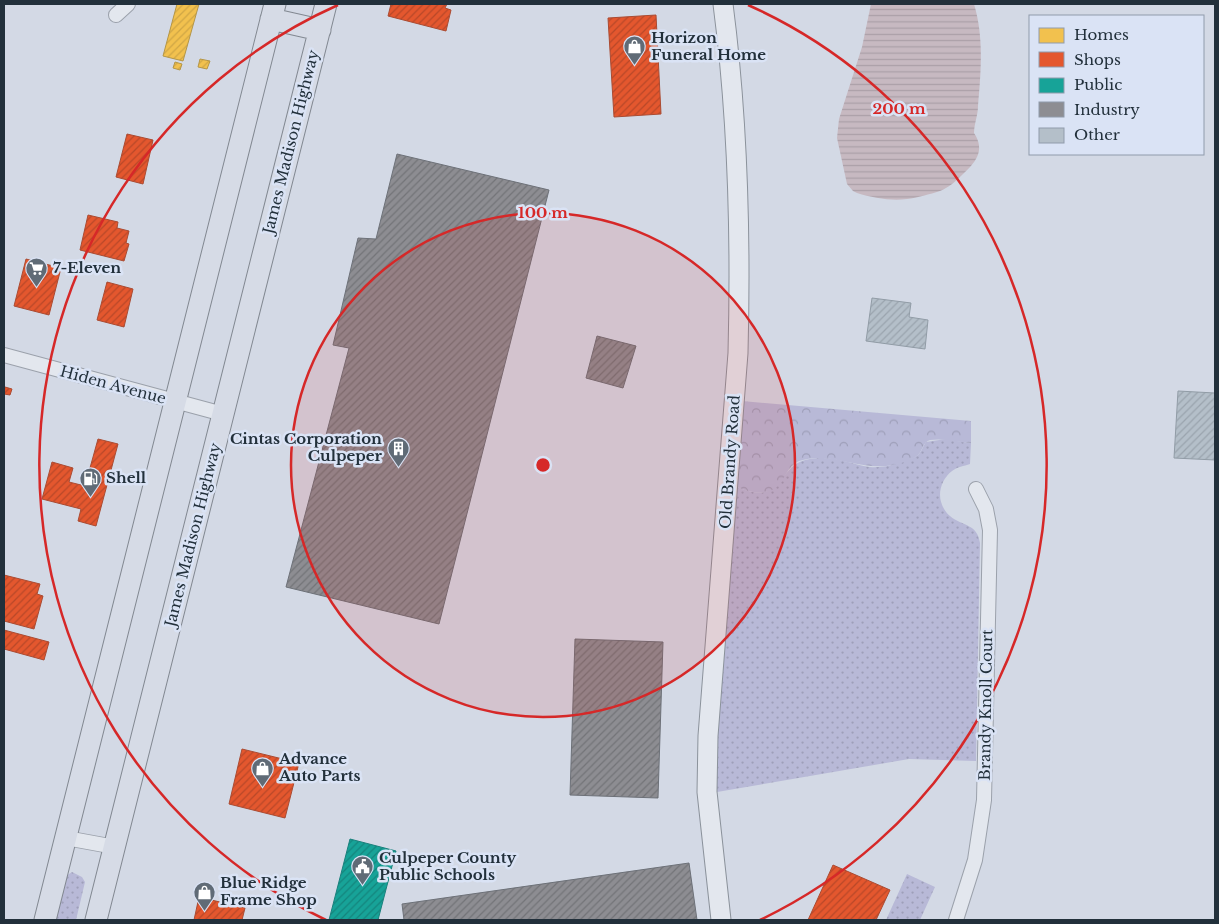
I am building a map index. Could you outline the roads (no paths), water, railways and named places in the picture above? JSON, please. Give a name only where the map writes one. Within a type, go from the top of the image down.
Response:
[{"type":"main road","name":"James Madison Highway","points":[[96,920],[326,4]]},
{"type":"main road","points":[[45,920],[273,11],[320,30]]},
{"type":"street","points":[[116,15],[128,4]]},
{"type":"street","name":"Old Brandy Road","points":[[721,920],[707,792],[708,736],[738,353],[740,291],[735,126],[730,55],[723,4]]},
{"type":"street","name":"Hiden Avenue","points":[[4,355],[223,414]]},
{"type":"street","name":"Brandy Knoll Court","points":[[956,920],[975,860],[984,792],[990,530],[986,509],[976,490]]},
{"type":"street","points":[[66,838],[115,847]]},
{"type":"place","name":"Horizon Funeral Home","points":[[635,66]]},
{"type":"place","name":"7-Eleven","points":[[37,287]]},
{"type":"place","name":"Cintas Corporation Culpeper","points":[[398,467]]},
{"type":"place","name":"Shell","points":[[90,497]]},
{"type":"place","name":"Advance Auto Parts","points":[[263,787]]},
{"type":"place","name":"Culpeper County Public Schools","points":[[363,886]]},
{"type":"place","name":"Blue Ridge Frame Shop","points":[[204,911]]}]
